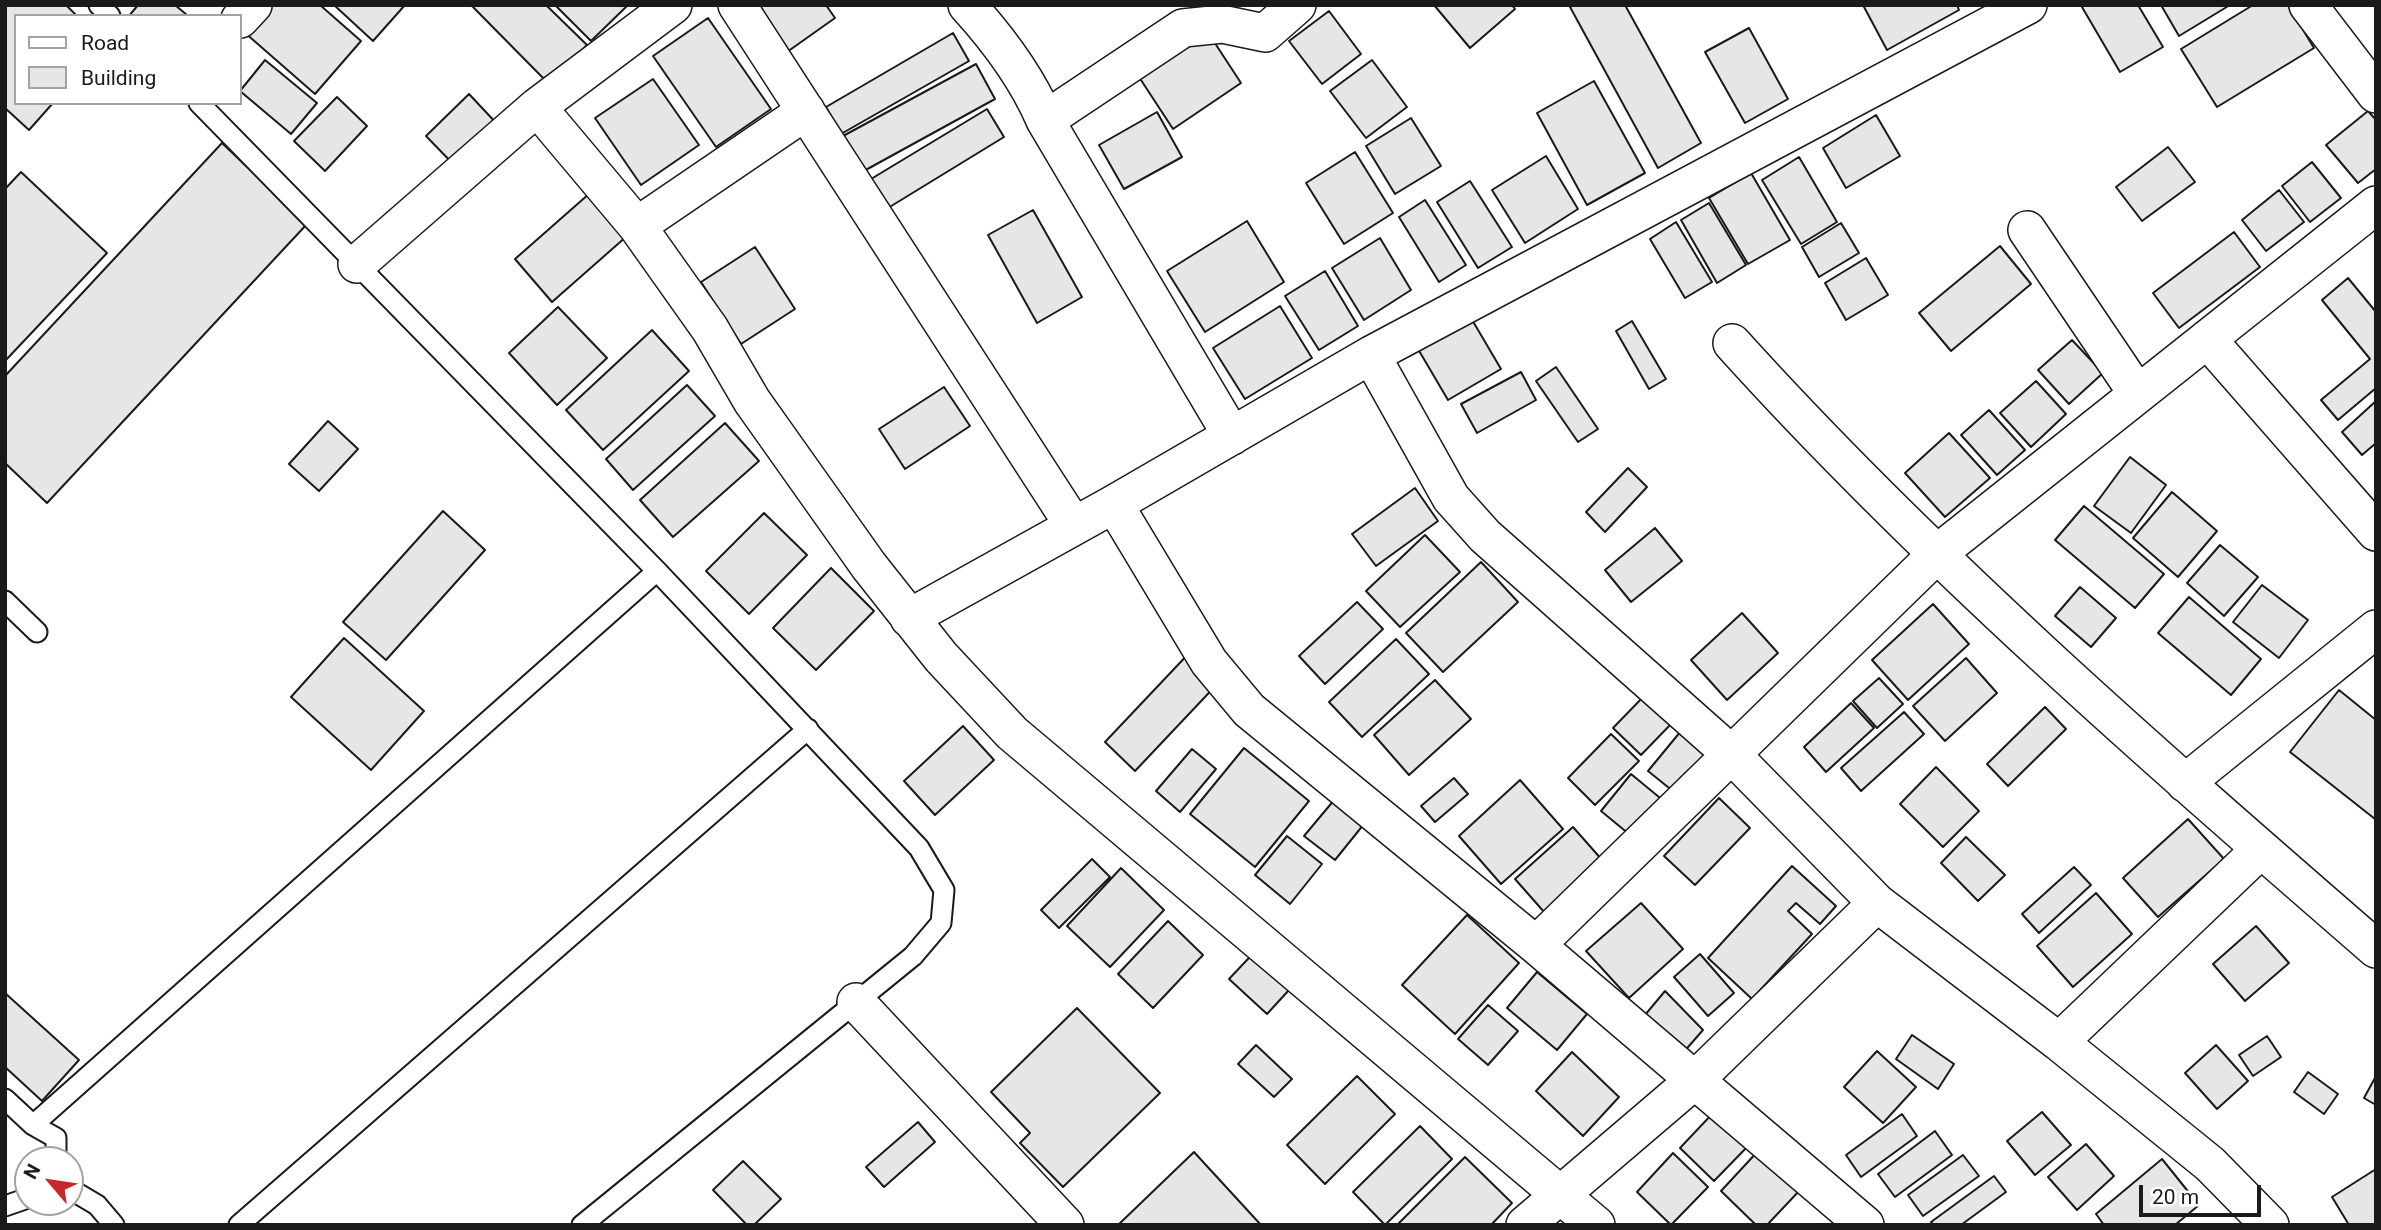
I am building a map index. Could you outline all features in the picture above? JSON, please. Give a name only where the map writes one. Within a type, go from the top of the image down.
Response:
[{"type":"street","points":[[357,264],[537,107],[673,5]]},
{"type":"street","points":[[737,5],[1074,526]]},
{"type":"street","points":[[967,5],[1009,58],[1036,99],[1045,120],[1232,436]]},
{"type":"street","points":[[1045,120],[1183,28],[1222,24],[1265,33],[1297,5]]},
{"type":"street","points":[[909,618],[1114,505],[1371,355],[2028,5]]},
{"type":"street","points":[[2308,5],[2376,94]]},
{"type":"street","points":[[537,107],[637,226],[710,329],[752,401],[909,618],[1012,733],[1596,1225]]},
{"type":"street","points":[[637,226],[806,111]]},
{"type":"street","points":[[1536,945],[1938,553],[2376,205]]},
{"type":"street","points":[[2027,230],[2137,393]]},
{"type":"street","points":[[2207,339],[2376,532]]},
{"type":"street","points":[[1732,343],[1780,397],[1938,553],[2185,783],[2376,948]]},
{"type":"street","points":[[1371,355],[1451,498],[1476,526],[1527,575],[1731,754],[1877,903],[2059,1042],[2210,1164],[2270,1225]]},
{"type":"street","points":[[1114,505],[1209,662],[1249,710],[1536,945],[1865,1225]]},
{"type":"street","points":[[2185,783],[2376,629]]},
{"type":"street","points":[[2059,1042],[2261,849]]},
{"type":"street","points":[[1525,1225],[1696,1079],[1877,903]]},
{"type":"street","points":[[856,1002],[1065,1225]]},
{"type":"lane","points":[[201,105],[808,729],[919,848],[944,890],[941,923],[913,956],[582,1225]]},
{"type":"lane","points":[[33,1125],[657,571]]},
{"type":"lane","points":[[5,601],[37,632]]},
{"type":"lane","points":[[239,1225],[808,729]]},
{"type":"lane","points":[[5,1100],[33,1125],[55,1138],[55,1146]]},
{"type":"lane","points":[[84,1197],[97,1205],[114,1225]]},
{"type":"building","points":[[5,5],[66,5],[75,14],[14,14],[14,105],[51,105],[29,130],[5,108]]},
{"type":"building","points":[[138,5],[175,5],[186,14],[131,14]]},
{"type":"building","points":[[268,5],[320,5],[361,41],[315,94],[244,32]]},
{"type":"building","points":[[334,5],[405,5],[373,41]]},
{"type":"building","points":[[471,5],[546,5],[587,45],[549,84]]},
{"type":"building","points":[[555,5],[628,5],[591,41]]},
{"type":"building","points":[[755,5],[826,5],[835,18],[787,52]]},
{"type":"building","points":[[1434,5],[1512,5],[1515,9],[1470,48]]},
{"type":"building","points":[[1625,5],[1701,143],[1658,168],[1570,7]]},
{"type":"building","points":[[1863,5],[1957,5],[1959,10],[1887,50]]},
{"type":"building","points":[[2138,5],[2163,47],[2120,72],[2082,7]]},
{"type":"building","points":[[2161,5],[2230,5],[2179,36]]},
{"type":"building","points":[[2253,5],[2288,5],[2314,48],[2217,107],[2181,49]]},
{"type":"building","points":[[1329,11],[1361,54],[1322,84],[1289,41]]},
{"type":"building","points":[[708,18],[771,109],[716,147],[653,56]]},
{"type":"building","points":[[1749,28],[1788,99],[1745,123],[1705,52]]},
{"type":"building","points":[[1207,31],[1241,83],[1173,129],[1139,77]]},
{"type":"building","points":[[953,33],[969,61],[841,134],[826,107]]},
{"type":"building","points":[[265,60],[317,103],[291,134],[242,93],[242,89]]},
{"type":"building","points":[[1372,60],[1407,107],[1366,138],[1330,91]]},
{"type":"building","points":[[976,64],[995,99],[862,172],[843,136]]},
{"type":"building","points":[[653,79],[699,145],[641,185],[595,118]]},
{"type":"building","points":[[1594,81],[1645,173],[1587,205],[1537,113]]},
{"type":"building","points":[[469,94],[499,126],[456,167],[426,136]]},
{"type":"building","points":[[337,97],[367,126],[325,171],[294,141]]},
{"type":"building","points":[[987,109],[1004,137],[888,208],[871,179]]},
{"type":"building","points":[[2368,111],[2376,120],[2376,169],[2358,183],[2326,145]]},
{"type":"building","points":[[1157,112],[1182,157],[1124,189],[1099,145]]},
{"type":"building","points":[[1876,115],[1900,156],[1846,188],[1823,148]]},
{"type":"building","points":[[1411,118],[1441,166],[1395,194],[1366,146]]},
{"type":"building","points":[[222,143],[307,224],[47,503],[5,463],[5,376]]},
{"type":"building","points":[[2168,147],[2195,182],[2142,221],[2116,187]]},
{"type":"building","points":[[1355,152],[1393,213],[1344,244],[1306,183]]},
{"type":"building","points":[[1546,156],[1578,209],[1525,243],[1492,190]]},
{"type":"building","points":[[1799,157],[1837,222],[1801,244],[1762,180]]},
{"type":"building","points":[[2312,162],[2341,198],[2310,222],[2282,186]]},
{"type":"building","points":[[21,172],[107,253],[5,361],[5,189]]},
{"type":"building","points":[[1751,173],[1790,240],[1748,264],[1709,198]]},
{"type":"building","points":[[1470,181],[1512,247],[1478,268],[1437,202]]},
{"type":"building","points":[[2279,190],[2304,222],[2266,251],[2242,220]]},
{"type":"building","points":[[590,193],[627,236],[552,302],[515,259]]},
{"type":"building","points":[[1425,200],[1466,265],[1439,282],[1399,217]]},
{"type":"building","points":[[1709,203],[1746,265],[1717,283],[1681,220]]},
{"type":"building","points":[[1033,210],[1082,297],[1037,323],[988,235]]},
{"type":"building","points":[[1247,221],[1284,282],[1205,332],[1167,271]]},
{"type":"building","points":[[1676,222],[1712,282],[1685,298],[1650,239]]},
{"type":"building","points":[[1841,223],[1859,253],[1819,277],[1802,247]]},
{"type":"building","points":[[2234,232],[2260,267],[2179,328],[2153,293]]},
{"type":"building","points":[[1380,238],[1411,290],[1364,320],[1332,268]]},
{"type":"building","points":[[2000,246],[2031,284],[1951,351],[1919,313]]},
{"type":"building","points":[[755,247],[795,309],[741,344],[701,282]]},
{"type":"building","points":[[1866,258],[1888,295],[1846,320],[1825,283]]},
{"type":"building","points":[[1325,271],[1358,326],[1319,350],[1285,296]]},
{"type":"building","points":[[2348,278],[2376,312],[2376,388],[2338,420],[2321,400],[2370,359],[2322,300]]},
{"type":"building","points":[[1280,306],[1312,358],[1245,399],[1213,348]]},
{"type":"building","points":[[558,307],[607,358],[557,405],[509,353]]},
{"type":"building","points":[[1471,318],[1501,369],[1448,400],[1418,349]]},
{"type":"building","points":[[1632,321],[1666,379],[1649,389],[1616,331]]},
{"type":"building","points":[[652,330],[689,371],[603,450],[566,410]]},
{"type":"building","points":[[2072,340],[2103,373],[2069,404],[2038,370]]},
{"type":"building","points":[[1556,367],[1598,429],[1578,442],[1536,381]]},
{"type":"building","points":[[1521,372],[1536,400],[1477,433],[1461,404]]},
{"type":"building","points":[[2036,381],[2066,414],[2031,447],[2000,413]]},
{"type":"building","points":[[687,385],[715,416],[633,490],[606,459]]},
{"type":"building","points":[[944,387],[970,426],[905,469],[879,429]]},
{"type":"building","points":[[2376,401],[2376,443],[2362,455],[2342,432]]},
{"type":"building","points":[[1989,410],[2025,450],[1997,475],[1961,435]]},
{"type":"building","points":[[328,421],[358,449],[319,491],[289,464]]},
{"type":"building","points":[[725,423],[759,461],[673,537],[640,500]]},
{"type":"building","points":[[1949,433],[1990,478],[1945,517],[1905,473]]},
{"type":"building","points":[[2130,457],[2166,485],[2131,533],[2094,506]]},
{"type":"building","points":[[1628,468],[1647,487],[1605,532],[1586,512]]},
{"type":"building","points":[[1415,488],[1438,521],[1376,566],[1352,534]]},
{"type":"building","points":[[2172,492],[2217,531],[2178,577],[2133,538]]},
{"type":"building","points":[[2084,506],[2164,574],[2135,608],[2055,540]]},
{"type":"building","points":[[443,511],[485,550],[386,660],[343,622]]},
{"type":"building","points":[[764,513],[807,555],[749,614],[706,571]]},
{"type":"building","points":[[1655,528],[1682,561],[1631,602],[1605,570]]},
{"type":"building","points":[[1425,535],[1460,572],[1400,627],[1366,591]]},
{"type":"building","points":[[2220,545],[2258,577],[2224,616],[2187,583]]},
{"type":"building","points":[[1481,562],[1518,602],[1443,672],[1406,633]]},
{"type":"building","points":[[831,568],[874,611],[816,670],[773,628]]},
{"type":"building","points":[[2262,585],[2308,620],[2279,658],[2233,622]]},
{"type":"building","points":[[2080,587],[2116,618],[2091,647],[2055,616]]},
{"type":"building","points":[[2189,597],[2261,659],[2231,695],[2158,633]]},
{"type":"building","points":[[1357,602],[1383,629],[1325,684],[1299,656]]},
{"type":"building","points":[[1933,604],[1969,644],[1908,700],[1872,660]]},
{"type":"building","points":[[1742,613],[1778,653],[1727,700],[1691,660]]},
{"type":"building","points":[[344,638],[424,711],[371,770],[291,697]]},
{"type":"building","points":[[1396,639],[1429,674],[1362,737],[1329,702]]},
{"type":"building","points":[[1192,650],[1222,679],[1135,771],[1105,742]]},
{"type":"building","points":[[1966,658],[1997,693],[1945,741],[1913,706]]},
{"type":"building","points":[[1879,678],[1903,704],[1877,728],[1853,701]]},
{"type":"building","points":[[1435,680],[1471,719],[1409,775],[1374,735]]},
{"type":"building","points":[[2339,690],[2376,720],[2375,819],[2290,752]]},
{"type":"building","points":[[1645,695],[1673,722],[1641,755],[1613,728]]},
{"type":"building","points":[[1851,703],[1874,728],[1826,772],[1804,747]]},
{"type":"building","points":[[2045,707],[2066,729],[2008,786],[1987,764]]},
{"type":"building","points":[[1904,712],[1924,734],[1861,791],[1841,768]]},
{"type":"building","points":[[963,726],[994,760],[935,815],[904,781]]},
{"type":"building","points":[[1681,731],[1712,756],[1679,796],[1648,771]]},
{"type":"building","points":[[1611,734],[1639,761],[1595,805],[1568,778]]},
{"type":"building","points":[[1244,748],[1309,801],[1255,867],[1190,814]]},
{"type":"building","points":[[1192,749],[1216,769],[1180,812],[1156,791]]},
{"type":"building","points":[[1936,767],[1979,811],[1943,847],[1900,804]]},
{"type":"building","points":[[1631,774],[1665,802],[1635,839],[1601,811]]},
{"type":"building","points":[[1454,778],[1468,794],[1435,822],[1421,806]]},
{"type":"building","points":[[1520,780],[1563,829],[1501,884],[1459,836]]},
{"type":"building","points":[[1719,798],[1750,828],[1695,885],[1664,856]]},
{"type":"building","points":[[1335,799],[1364,824],[1335,860],[1304,836]]},
{"type":"building","points":[[2188,819],[2224,859],[2158,917],[2123,878]]},
{"type":"building","points":[[1573,827],[1603,861],[1545,913],[1515,879]]},
{"type":"building","points":[[1287,836],[1322,864],[1290,904],[1255,875]]},
{"type":"building","points":[[1966,837],[2005,875],[1978,901],[1941,863]]},
{"type":"building","points":[[1092,859],[1110,877],[1059,928],[1041,910]]},
{"type":"building","points":[[1792,866],[1836,906],[1820,924],[1796,903],[1788,911],[1812,934],[1752,999],[1708,958]]},
{"type":"building","points":[[2074,867],[2091,885],[2039,933],[2022,914]]},
{"type":"building","points":[[1121,868],[1164,910],[1110,967],[1067,926]]},
{"type":"building","points":[[2096,893],[2132,934],[2073,987],[2037,946]]},
{"type":"building","points":[[1641,903],[1683,949],[1629,998],[1586,951]]},
{"type":"building","points":[[1467,915],[1519,963],[1455,1034],[1402,985]]},
{"type":"building","points":[[1168,921],[1203,955],[1153,1008],[1118,974]]},
{"type":"building","points":[[2256,926],[2289,963],[2245,1001],[2213,964]]},
{"type":"building","points":[[1263,943],[1300,978],[1267,1014],[1229,979]]},
{"type":"building","points":[[1700,954],[1734,993],[1708,1016],[1674,977]]},
{"type":"building","points":[[1537,972],[1587,1014],[1557,1050],[1507,1008]]},
{"type":"building","points":[[1665,991],[1703,1030],[1682,1054],[1640,1021]]},
{"type":"building","points":[[5,993],[79,1060],[42,1101],[5,1067]]},
{"type":"building","points":[[1488,1005],[1518,1031],[1488,1065],[1458,1039]]},
{"type":"building","points":[[1077,1008],[1160,1093],[1063,1187],[1020,1143],[1030,1133],[991,1092]]},
{"type":"building","points":[[1912,1035],[1954,1064],[1938,1089],[1896,1059]]},
{"type":"building","points":[[2267,1036],[2281,1057],[2253,1076],[2239,1055]]},
{"type":"building","points":[[1256,1045],[1292,1079],[1274,1097],[1238,1064]]},
{"type":"building","points":[[2216,1045],[2248,1081],[2217,1109],[2185,1073]]},
{"type":"building","points":[[1877,1051],[1916,1087],[1883,1123],[1844,1087]]},
{"type":"building","points":[[1572,1052],[1619,1097],[1583,1136],[1536,1091]]},
{"type":"building","points":[[2308,1072],[2338,1094],[2324,1114],[2294,1092]]},
{"type":"building","points":[[1357,1076],[1395,1114],[1325,1184],[1287,1145]]},
{"type":"building","points":[[2376,1076],[2376,1105],[2364,1098]]},
{"type":"building","points":[[1714,1112],[1749,1145],[1714,1181],[1680,1148]]},
{"type":"building","points":[[2042,1112],[2071,1145],[2035,1175],[2007,1141]]},
{"type":"building","points":[[1902,1114],[1917,1136],[1861,1177],[1846,1155]]},
{"type":"building","points":[[918,1122],[935,1142],[884,1187],[866,1167]]},
{"type":"building","points":[[1420,1126],[1452,1159],[1385,1225],[1353,1192]]},
{"type":"building","points":[[1935,1131],[1952,1155],[1895,1197],[1878,1174]]},
{"type":"building","points":[[2086,1144],[2114,1176],[2077,1210],[2048,1177]]},
{"type":"building","points":[[1759,1150],[1800,1190],[1767,1225],[1756,1225],[1721,1191]]},
{"type":"building","points":[[1194,1152],[1261,1225],[1118,1225]]},
{"type":"building","points":[[1673,1153],[1708,1187],[1671,1225],[1637,1192]]},
{"type":"building","points":[[1963,1155],[1979,1176],[1923,1216],[1908,1195]]},
{"type":"building","points":[[1465,1157],[1512,1203],[1491,1225],[1397,1225]]},
{"type":"building","points":[[2162,1159],[2199,1205],[2175,1225],[2104,1225],[2096,1214]]},
{"type":"building","points":[[743,1161],[781,1199],[754,1225],[747,1225],[713,1190]]},
{"type":"building","points":[[2376,1169],[2376,1225],[2349,1225],[2332,1197]]},
{"type":"building","points":[[1994,1176],[2006,1192],[1961,1225],[1934,1225],[1931,1222]]}]
